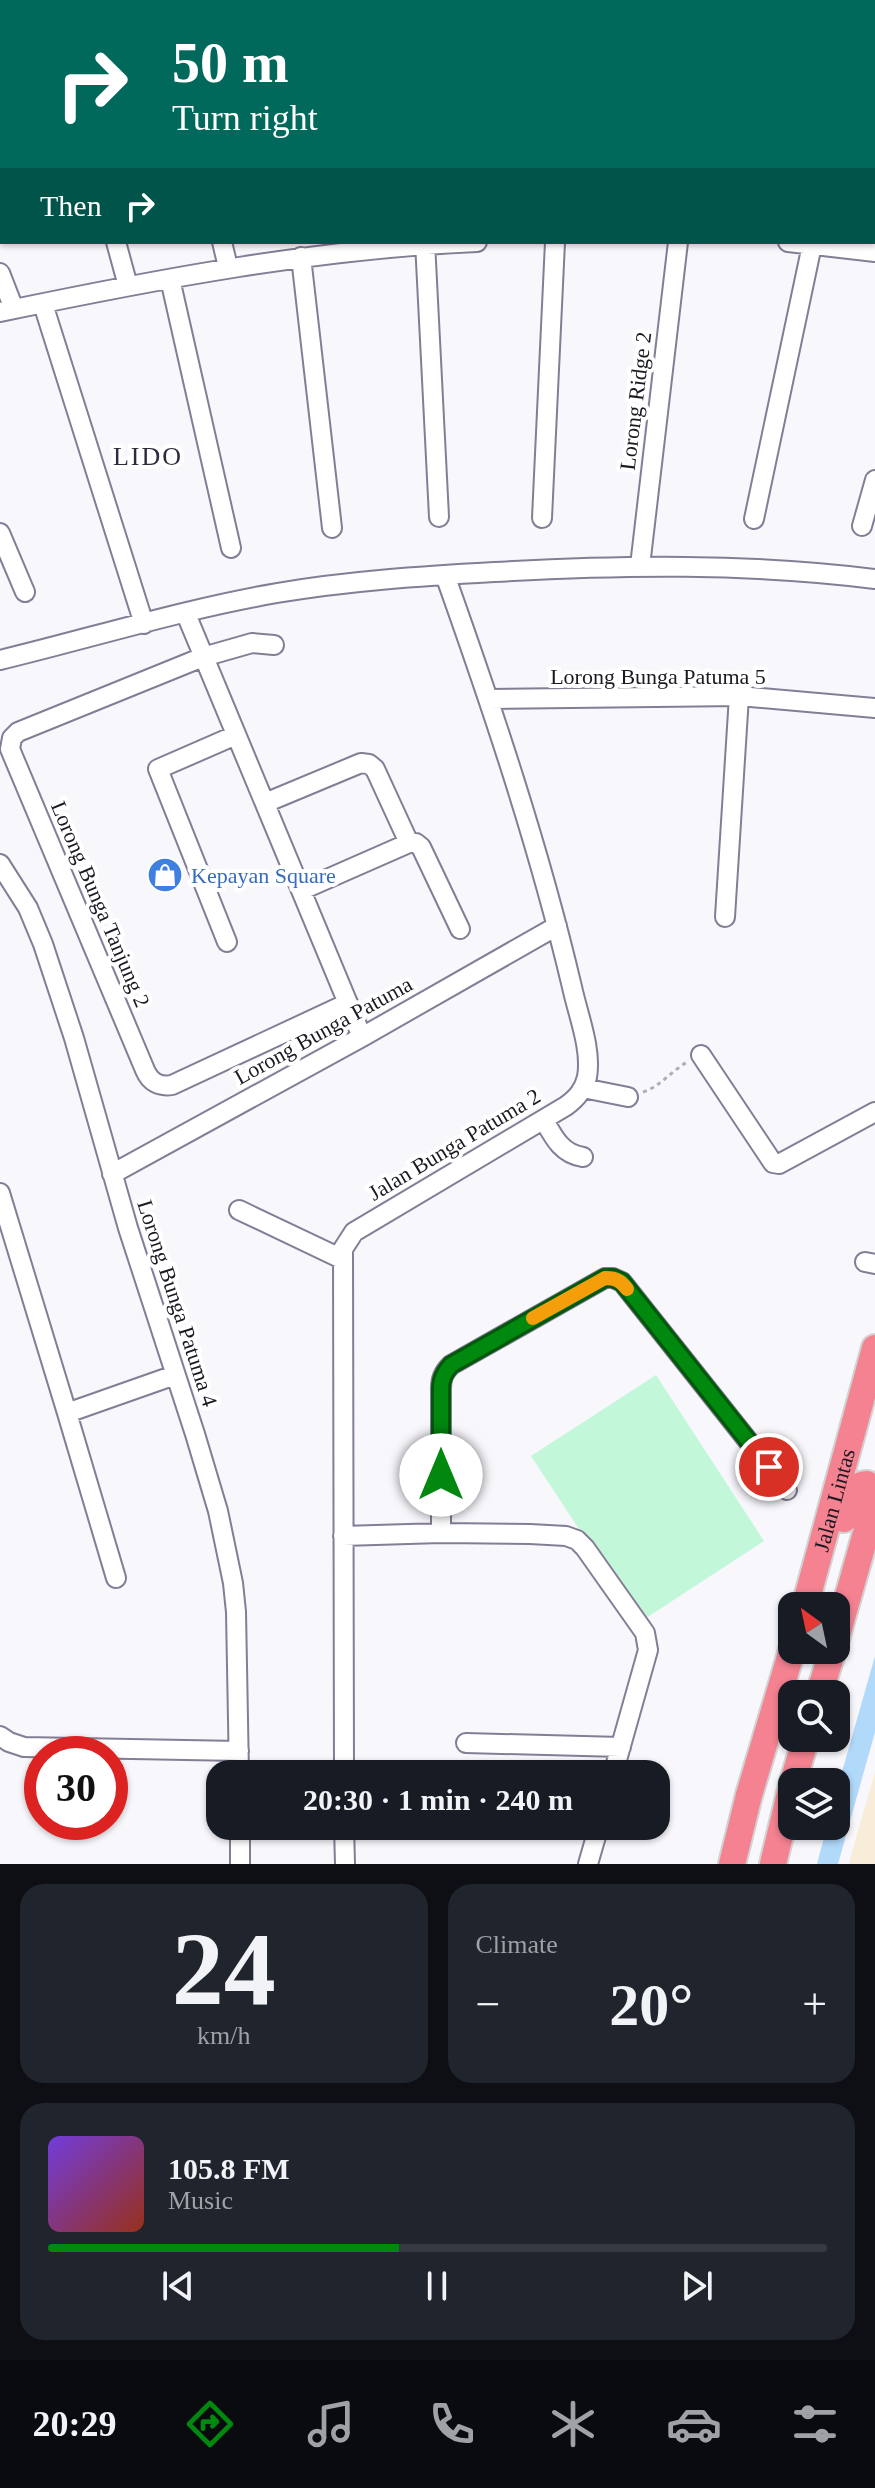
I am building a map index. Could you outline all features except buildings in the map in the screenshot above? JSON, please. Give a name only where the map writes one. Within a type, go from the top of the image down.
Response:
[{"type":"highway","name":"Jalan Lintas","points":[[809,1592],[875,1348]]},
{"type":"highway","points":[[812,1592],[831,1564],[854,1489],[860,1484],[867,1484],[873,1491],[875,1502]]},
{"type":"highway","name":"Jalan Lintas","points":[[849,1592],[875,1502]]},
{"type":"highway","points":[[732,1864],[788,1664]]},
{"type":"highway","points":[[773,1864],[779,1840]]},
{"type":"street","points":[[117,244],[128,286]]},
{"type":"street","points":[[222,244],[228,267]]},
{"type":"street","points":[[0,273],[7,310],[228,267],[301,257],[324,248],[405,244]]},
{"type":"street","points":[[425,244],[439,517]]},
{"type":"street","points":[[542,518],[555,244]]},
{"type":"street","name":"Lorong Ridge 2","points":[[640,566],[678,244]]},
{"type":"street","points":[[804,244],[832,244],[875,252]]},
{"type":"street","points":[[754,519],[812,245]]},
{"type":"street","points":[[301,257],[332,528]]},
{"type":"street","points":[[170,279],[231,548]]},
{"type":"street","points":[[43,304],[144,624]]},
{"type":"street","points":[[862,526],[875,480]]},
{"type":"street","points":[[0,533],[25,592]]},
{"type":"street","points":[[0,660],[290,591],[445,575],[640,566],[781,569],[875,579]]},
{"type":"street","name":"Jalan Bunga Patuma 2","points":[[342,1259],[347,1240],[354,1232],[544,1120],[575,1099],[587,1076],[587,1053],[557,926],[489,699],[445,575]]},
{"type":"street","points":[[186,614],[362,1037]]},
{"type":"street","points":[[203,657],[252,643],[274,645]]},
{"type":"street","name":"Lorong Bunga Tanjung 2","points":[[203,657],[18,732],[10,744],[16,764],[151,1080],[162,1086],[172,1085],[348,1003]]},
{"type":"street","points":[[725,917],[739,696]]},
{"type":"street","name":"Lorong Bunga Patuma 5","points":[[489,699],[739,696],[875,708]]},
{"type":"street","points":[[227,942],[158,769],[236,735]]},
{"type":"street","points":[[265,803],[361,763],[369,764],[375,769],[409,843]]},
{"type":"street","points":[[302,890],[409,843],[416,843],[421,847],[460,929]]},
{"type":"street","name":"Lorong Bunga Patuma 4","points":[[0,864],[35,922],[74,1038],[112,1174],[209,1478],[233,1583],[239,1760]]},
{"type":"street","name":"Lorong Bunga Patuma","points":[[112,1174],[557,926]]},
{"type":"street","points":[[701,1055],[773,1163],[779,1164],[875,1112]]},
{"type":"street","points":[[583,1088],[628,1097]]},
{"type":"street","points":[[544,1120],[564,1150],[583,1157]]},
{"type":"street","points":[[0,1193],[116,1578]]},
{"type":"street","points":[[239,1210],[342,1259],[344,1760]]},
{"type":"street","points":[[441,1533],[441,1379],[445,1371],[605,1278],[622,1282],[787,1490]]},
{"type":"street","points":[[67,1413],[175,1375]]},
{"type":"street","points":[[343,1536],[441,1533],[566,1536],[577,1540],[645,1633],[648,1642],[617,1760]]},
{"type":"street","points":[[0,1736],[24,1747],[239,1751]]},
{"type":"street","points":[[466,1743],[621,1747]]},
{"type":"street","points":[[240,1840],[240,1864]]},
{"type":"street","points":[[344,1840],[345,1864]]},
{"type":"street","points":[[588,1864],[595,1840]]},
{"type":"path","points":[[628,1097],[653,1089],[674,1069],[701,1055]]},
{"type":"shaded area","points":[[875,1772],[875,1864],[849,1864],[854,1845]]},
{"type":"green space","points":[[656,1375],[764,1541],[640,1622],[531,1456]]},
{"type":"water","points":[[875,1656],[875,1732],[850,1821],[850,1768],[843,1768]]},
{"type":"water","points":[[823,1840],[845,1840],[838,1864],[817,1864]]},
{"type":"slow traffic","points":[[533,1318],[605,1278],[622,1282],[627,1289]]},
{"type":"place","name":"Kepayan Square","points":[[165,875]]},
{"type":"district","name":"LIDO","points":[[148,456]]},
{"type":"route","points":[[441,1475],[441,1379],[445,1371],[605,1278],[622,1282],[769,1467]]}]
